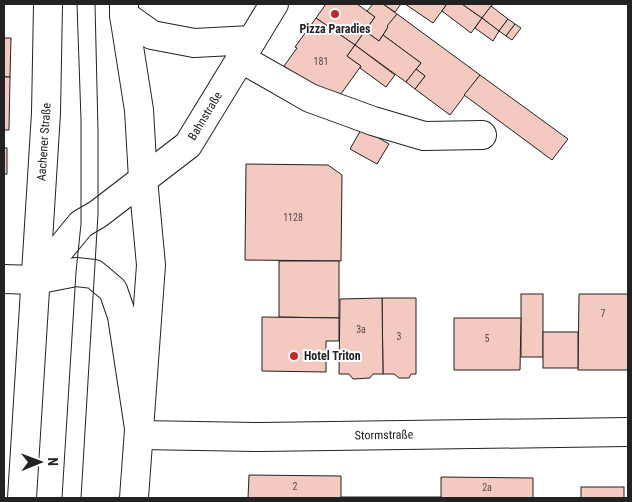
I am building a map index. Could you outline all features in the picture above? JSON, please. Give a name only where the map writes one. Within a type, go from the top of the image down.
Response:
[{"type":"street","name":"Aachener Straße","points":[[22,498],[48,77],[48,4]]},
{"type":"street","name":"Bahnstraße","points":[[143,179],[188,145],[274,4]]},
{"type":"street","points":[[124,10],[152,34],[194,43],[246,49],[310,98],[373,121],[424,136],[482,135]]},
{"type":"street","points":[[124,10],[139,110],[151,265],[134,498]]},
{"type":"street","points":[[35,280],[80,224],[98,214],[143,179]]},
{"type":"street","points":[[4,279],[35,280],[76,272],[94,274],[113,290],[122,316],[140,435]]},
{"type":"street","name":"Stormstraße","points":[[140,435],[260,437],[628,432]]},
{"type":"building","points":[[326,4],[357,4],[375,17],[355,45],[316,18]]},
{"type":"building","points":[[373,4],[383,4],[397,14],[379,41],[365,31],[375,17],[367,11]]},
{"type":"building","points":[[383,4],[401,4],[395,12]]},
{"type":"building","points":[[405,4],[447,4],[433,23]]},
{"type":"building","points":[[447,4],[462,4],[482,18],[471,33],[442,11]]},
{"type":"building","points":[[462,4],[493,4],[482,18]]},
{"type":"building","points":[[491,6],[508,19],[499,31],[482,18]]},
{"type":"building","points":[[397,14],[480,75],[450,115],[415,89],[425,76],[416,69],[421,63],[383,35],[387,26]]},
{"type":"building","points":[[316,18],[355,45],[347,56],[361,66],[338,98],[310,85],[284,66]]},
{"type":"building","points":[[482,18],[499,31],[493,41],[475,28]]},
{"type":"building","points":[[508,19],[515,24],[506,36],[499,31]]},
{"type":"building","points":[[515,24],[521,28],[512,40],[506,36]]},
{"type":"building","points":[[365,31],[379,41],[383,35],[421,63],[406,82],[355,45]]},
{"type":"building","points":[[4,38],[11,38],[10,77],[4,77]]},
{"type":"building","points":[[355,45],[395,75],[386,87],[347,56]]},
{"type":"building","points":[[416,69],[425,76],[415,89],[406,82]]},
{"type":"building","points":[[480,75],[568,139],[552,160],[464,95]]},
{"type":"building","points":[[4,77],[10,77],[9,130],[4,130]]},
{"type":"building","points":[[362,128],[389,144],[377,164],[350,149]]},
{"type":"building","points":[[4,148],[7,148],[7,174],[4,174]]},
{"type":"building","points":[[246,164],[328,165],[342,175],[341,261],[245,260]]},
{"type":"building","points":[[279,261],[339,261],[339,318],[279,317]]},
{"type":"building","points":[[521,294],[543,294],[543,357],[521,357]]},
{"type":"building","points":[[579,294],[628,294],[628,370],[578,370]]},
{"type":"building","points":[[382,298],[416,298],[416,374],[411,374],[409,378],[399,378],[394,374],[383,374]]},
{"type":"building","points":[[382,298],[383,374],[373,374],[370,378],[353,379],[349,374],[339,374],[340,299]]},
{"type":"building","name":"Hotel Triton","points":[[262,317],[339,318],[339,341],[326,341],[326,372],[262,371]]},
{"type":"building","points":[[454,318],[521,318],[520,370],[454,370]]},
{"type":"building","points":[[543,332],[578,332],[578,368],[543,368]]},
{"type":"building","points":[[249,475],[341,476],[341,498],[248,498]]},
{"type":"building","points":[[441,477],[533,478],[533,498],[441,498]]},
{"type":"building","points":[[581,487],[624,487],[624,498],[581,498]]},
{"type":"building","points":[[441,497],[441,498],[341,498]]},
{"type":"tram line","points":[[62,498],[76,272],[81,224],[81,120],[77,4]]},
{"type":"tram line","points":[[81,498],[98,214],[95,4]]},
{"type":"place","name":"Pizza Paradies","points":[[335,14]]},
{"type":"place","name":"Hotel Triton","points":[[294,356]]}]
